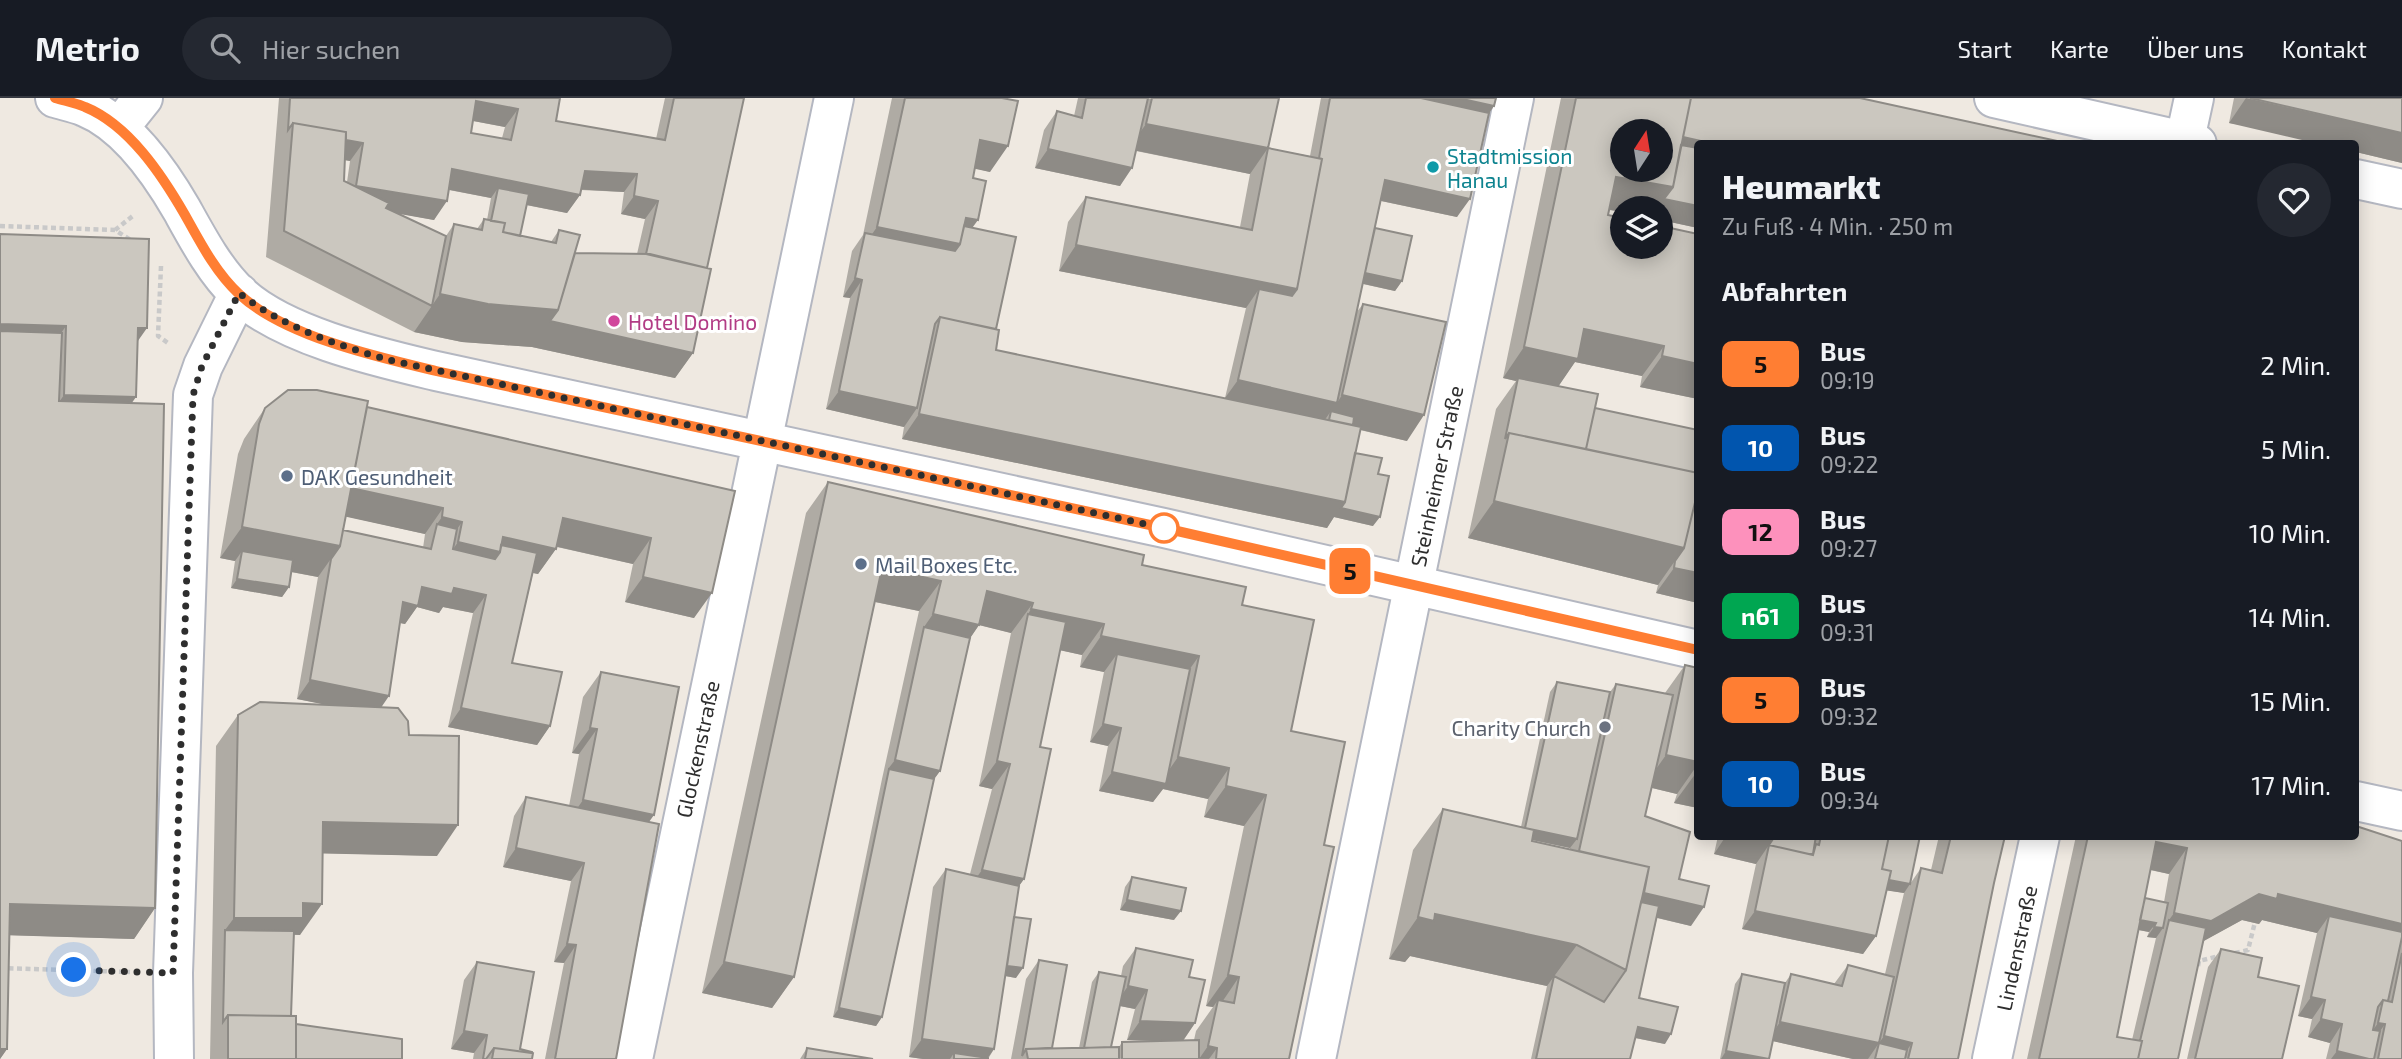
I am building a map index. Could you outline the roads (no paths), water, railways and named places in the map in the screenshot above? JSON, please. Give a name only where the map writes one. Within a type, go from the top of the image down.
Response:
[{"type":"street","points":[[55,98],[86,107],[119,128],[169,187],[201,243],[239,293],[276,317],[311,334],[389,360],[763,440],[1694,649]]},
{"type":"street","points":[[119,128],[143,98]]},
{"type":"street","name":"Glockenstraße","points":[[633,1059],[834,98]]},
{"type":"street","name":"Steinheimer Straße","points":[[1316,1059],[1514,98]]},
{"type":"street","points":[[1994,98],[2176,140]]},
{"type":"street","points":[[2189,140],[2194,98]]},
{"type":"street","points":[[2359,180],[2402,189]]},
{"type":"street","points":[[174,1059],[173,973],[193,395],[202,366],[239,293]]},
{"type":"street","points":[[2359,802],[2402,811]]},
{"type":"street","name":"Lindenstraße","points":[[1992,1059],[2039,840]]},
{"type":"place","name":"Stadtmission Hanau","points":[[1433,167]]},
{"type":"place","name":"Hotel Domino","points":[[614,321]]},
{"type":"place","name":"DAK Gesundheit","points":[[287,476]]},
{"type":"place","name":"Mail Boxes Etc.","points":[[861,564]]},
{"type":"place","name":"Charity Church","points":[[1605,727]]}]
